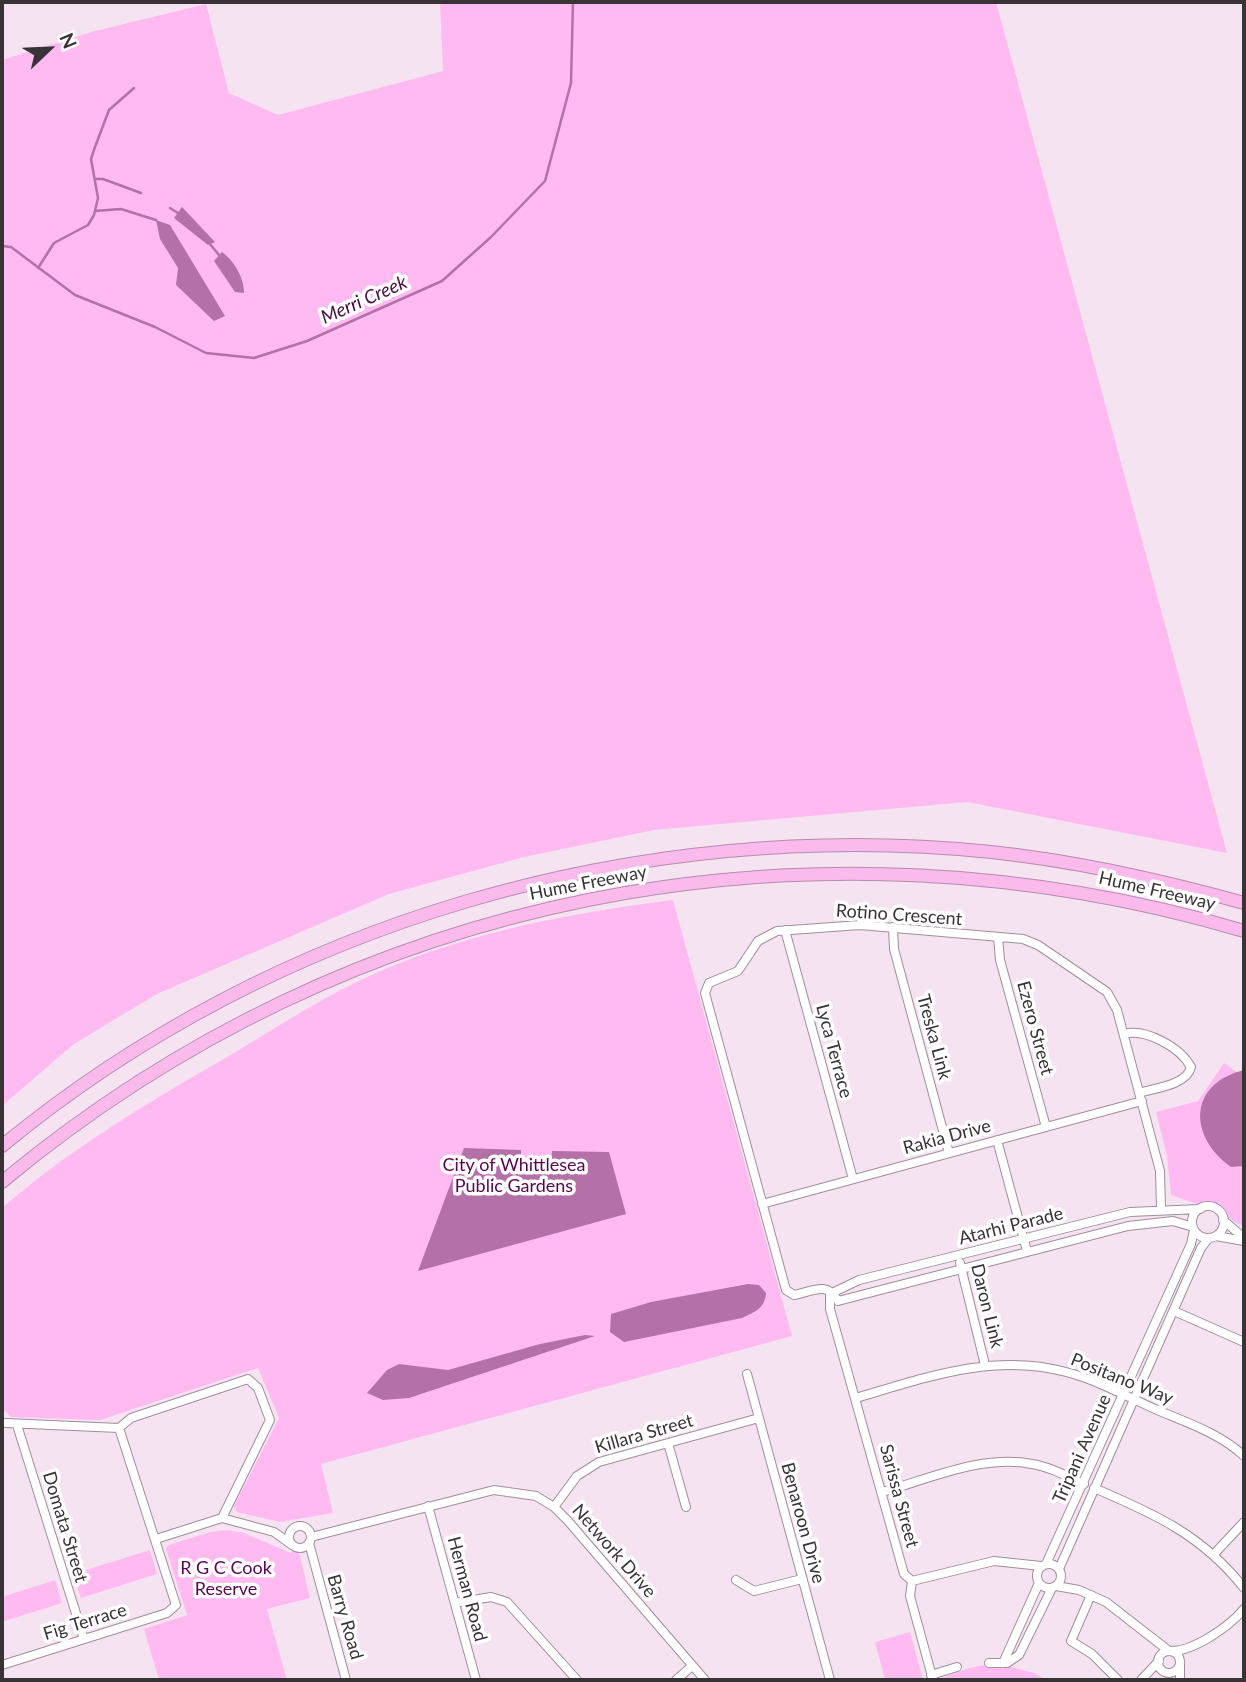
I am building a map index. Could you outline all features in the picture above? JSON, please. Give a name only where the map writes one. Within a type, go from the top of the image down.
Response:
[{"type":"highway","name":"Hume Freeway","points":[[2,1146],[117,1062],[189,1019],[282,971],[444,908],[597,869],[699,854],[766,848],[828,845],[943,848],[1097,867],[1244,903]]},
{"type":"highway","name":"Hume Freeway","points":[[2,1182],[121,1093],[258,1013],[400,952],[567,903],[681,883],[738,877],[806,873],[909,873],[987,879],[1085,892],[1244,931]]},
{"type":"street","name":"Rotino Crescent","points":[[831,1294],[813,1291],[794,1295],[788,1293],[705,989],[709,983],[733,975],[743,966],[763,937],[785,930],[848,925],[1033,942],[1107,992],[1115,1004],[1124,1034],[1160,1171],[1161,1208]]},
{"type":"street","name":"Treska Link","points":[[893,928],[894,949],[949,1153]]},
{"type":"street","name":"Lyca Terrace","points":[[785,930],[853,1179]]},
{"type":"street","name":"Ezero Street","points":[[998,937],[1000,960],[1046,1127]]},
{"type":"street","name":"Rakia Drive","points":[[762,1204],[1046,1127],[1140,1097],[1188,1076],[1191,1067],[1149,1034],[1135,1031],[1124,1034]]},
{"type":"street","points":[[997,1140],[1027,1251]]},
{"type":"street","name":"Atarhi Parade","points":[[831,1294],[852,1282],[1130,1212],[1161,1208],[1200,1209]]},
{"type":"street","points":[[1214,1208],[1244,1239],[1200,1236],[1193,1228],[1193,1216],[1200,1209],[1214,1208]]},
{"type":"street","points":[[1213,1237],[1222,1229],[1223,1220]]},
{"type":"street","name":"Atarhi Parade","points":[[838,1301],[1027,1251],[1151,1222],[1173,1221],[1193,1228]]},
{"type":"street","name":"Tripani Avenue","points":[[1038,1579],[1084,1484],[1191,1244],[1193,1228]]},
{"type":"street","name":"Tripani Avenue","points":[[1054,1587],[1094,1488],[1202,1248],[1213,1237]]},
{"type":"street","name":"Daron Link","points":[[958,1255],[985,1365]]},
{"type":"street","points":[[831,1294],[838,1301]]},
{"type":"street","name":"Sarissa Street","points":[[831,1294],[839,1336],[904,1574],[912,1581],[911,1598],[932,1678]]},
{"type":"street","name":"Sarissa Street","points":[[834,1316],[838,1301]]},
{"type":"street","points":[[1174,1311],[1244,1342]]},
{"type":"street","points":[[829,1339],[839,1336]]},
{"type":"street","name":"Positano Way","points":[[856,1398],[985,1365],[1028,1365],[1065,1371],[1134,1399],[1218,1437],[1244,1456]]},
{"type":"street","name":"Benaroon Drive","points":[[747,1374],[830,1680]]},
{"type":"street","points":[[6,1423],[120,1427],[131,1418],[248,1379],[258,1388],[270,1420],[222,1517]]},
{"type":"street","name":"Killara Street","points":[[554,1507],[578,1476],[592,1466],[759,1418]]},
{"type":"street","name":"Domata Street","points":[[17,1425],[84,1639]]},
{"type":"street","points":[[120,1427],[156,1539],[222,1517],[274,1532],[306,1528],[310,1540]]},
{"type":"street","points":[[668,1443],[686,1507]]},
{"type":"street","points":[[882,1492],[980,1465],[1009,1461],[1035,1464],[1084,1484]]},
{"type":"street","points":[[1094,1488],[1175,1526],[1215,1553],[1244,1589]]},
{"type":"street","name":"Network Drive","points":[[296,1547],[310,1540],[478,1493],[507,1490],[536,1496],[554,1507],[705,1680]]},
{"type":"street","name":"Herman Road","points":[[428,1506],[476,1680]]},
{"type":"street","points":[[1215,1553],[1244,1522]]},
{"type":"street","points":[[293,1528],[289,1536],[296,1547]]},
{"type":"street","name":"Barry Road","points":[[274,1532],[313,1563]]},
{"type":"street","name":"Fig Terrace","points":[[2,1665],[167,1614],[176,1605],[156,1539]]},
{"type":"street","name":"Barry Road","points":[[310,1540],[313,1563],[346,1680]]},
{"type":"street","points":[[912,1581],[993,1561],[1043,1565],[1060,1572],[1079,1590]]},
{"type":"street","points":[[1019,1563],[1038,1579],[1054,1587],[1079,1590],[1091,1595],[1127,1617],[1153,1641],[1177,1654],[1180,1664],[1179,1680]]},
{"type":"street","points":[[736,1580],[754,1591],[802,1579]]},
{"type":"street","points":[[1003,1663],[1038,1579]]},
{"type":"street","points":[[989,1663],[1010,1662],[1019,1655],[1054,1587]]},
{"type":"street","points":[[1091,1595],[1071,1641],[1092,1654],[1118,1680]]},
{"type":"street","points":[[455,1604],[491,1597],[507,1602],[577,1680]]},
{"type":"street","points":[[1141,1680],[1149,1674],[1163,1653],[1192,1646],[1233,1620],[1244,1609]]},
{"type":"street","points":[[1233,1620],[1244,1618]]},
{"type":"street","points":[[1153,1641],[1166,1671],[1179,1680]]},
{"type":"street","points":[[1149,1674],[1175,1671],[1192,1646]]},
{"type":"street","points":[[676,1680],[692,1666]]},
{"type":"street","points":[[932,1678],[957,1667]]},
{"type":"green space","points":[[440,2],[996,2],[1227,853],[967,802],[654,830],[524,857],[389,894],[157,994],[74,1044],[2,1106],[2,60],[91,32],[206,4],[229,93],[278,115],[443,71]]},
{"type":"green space","name":"City of Whittlesea Public Gardens","points":[[673,900],[792,1336],[321,1464],[333,1513],[280,1522],[237,1512],[234,1506],[279,1418],[258,1368],[100,1420],[11,1417],[2,1408],[2,1208],[54,1167],[165,1094],[311,1007],[379,971],[502,930]]},
{"type":"green space","points":[[1224,1063],[1244,1077],[1244,1227],[1216,1205],[1200,1205],[1171,1195],[1167,1156],[1156,1112],[1198,1101]]},
{"type":"green space","name":"R G C Cook Reserve","points":[[228,1530],[244,1533],[291,1553],[297,1544],[310,1598],[267,1609],[287,1680],[159,1680],[144,1629],[187,1615],[166,1549],[169,1545],[210,1532]]},
{"type":"green space","points":[[150,1550],[157,1574],[81,1598],[73,1574]]},
{"type":"green space","points":[[55,1580],[62,1603],[2,1622],[2,1597]]},
{"type":"green space","points":[[910,1632],[923,1680],[885,1680],[875,1642]]},
{"type":"green space","points":[[996,1663],[1034,1673],[1047,1680],[940,1679],[969,1668]]},
{"type":"shaded area","points":[[182,207],[215,242],[208,245],[174,218]]},
{"type":"shaded area","points":[[156,220],[170,225],[225,316],[214,321],[176,285],[178,268],[160,239]]},
{"type":"shaded area","points":[[222,252],[237,270],[244,293],[235,292],[214,261]]},
{"type":"shaded area","points":[[1244,1070],[1244,1166],[1231,1167],[1217,1155],[1207,1141],[1201,1126],[1200,1112],[1212,1087],[1226,1077]]},
{"type":"shaded area","points":[[464,1148],[521,1150],[521,1168],[551,1169],[552,1151],[609,1152],[626,1214],[418,1271]]},
{"type":"shaded area","points":[[748,1284],[759,1285],[766,1293],[764,1302],[758,1309],[742,1318],[624,1342],[610,1332],[611,1314],[651,1302]]},
{"type":"shaded area","points":[[585,1335],[595,1336],[409,1398],[383,1400],[367,1393],[387,1370],[399,1364],[448,1370],[540,1344]]},
{"type":"waterway","name":"Merri Creek","points":[[2,246],[11,247],[75,295],[155,327],[206,353],[254,358],[307,341],[442,281],[491,237],[545,181],[571,83],[573,2]]},
{"type":"waterway","points":[[38,268],[54,243],[88,225],[94,215],[98,198],[91,159],[109,110],[134,88]]},
{"type":"waterway","points":[[95,179],[103,179],[141,193]]},
{"type":"waterway","points":[[170,208],[178,213]]},
{"type":"waterway","points":[[95,211],[121,209],[156,220]]},
{"type":"waterway","points":[[210,244],[219,255]]}]
